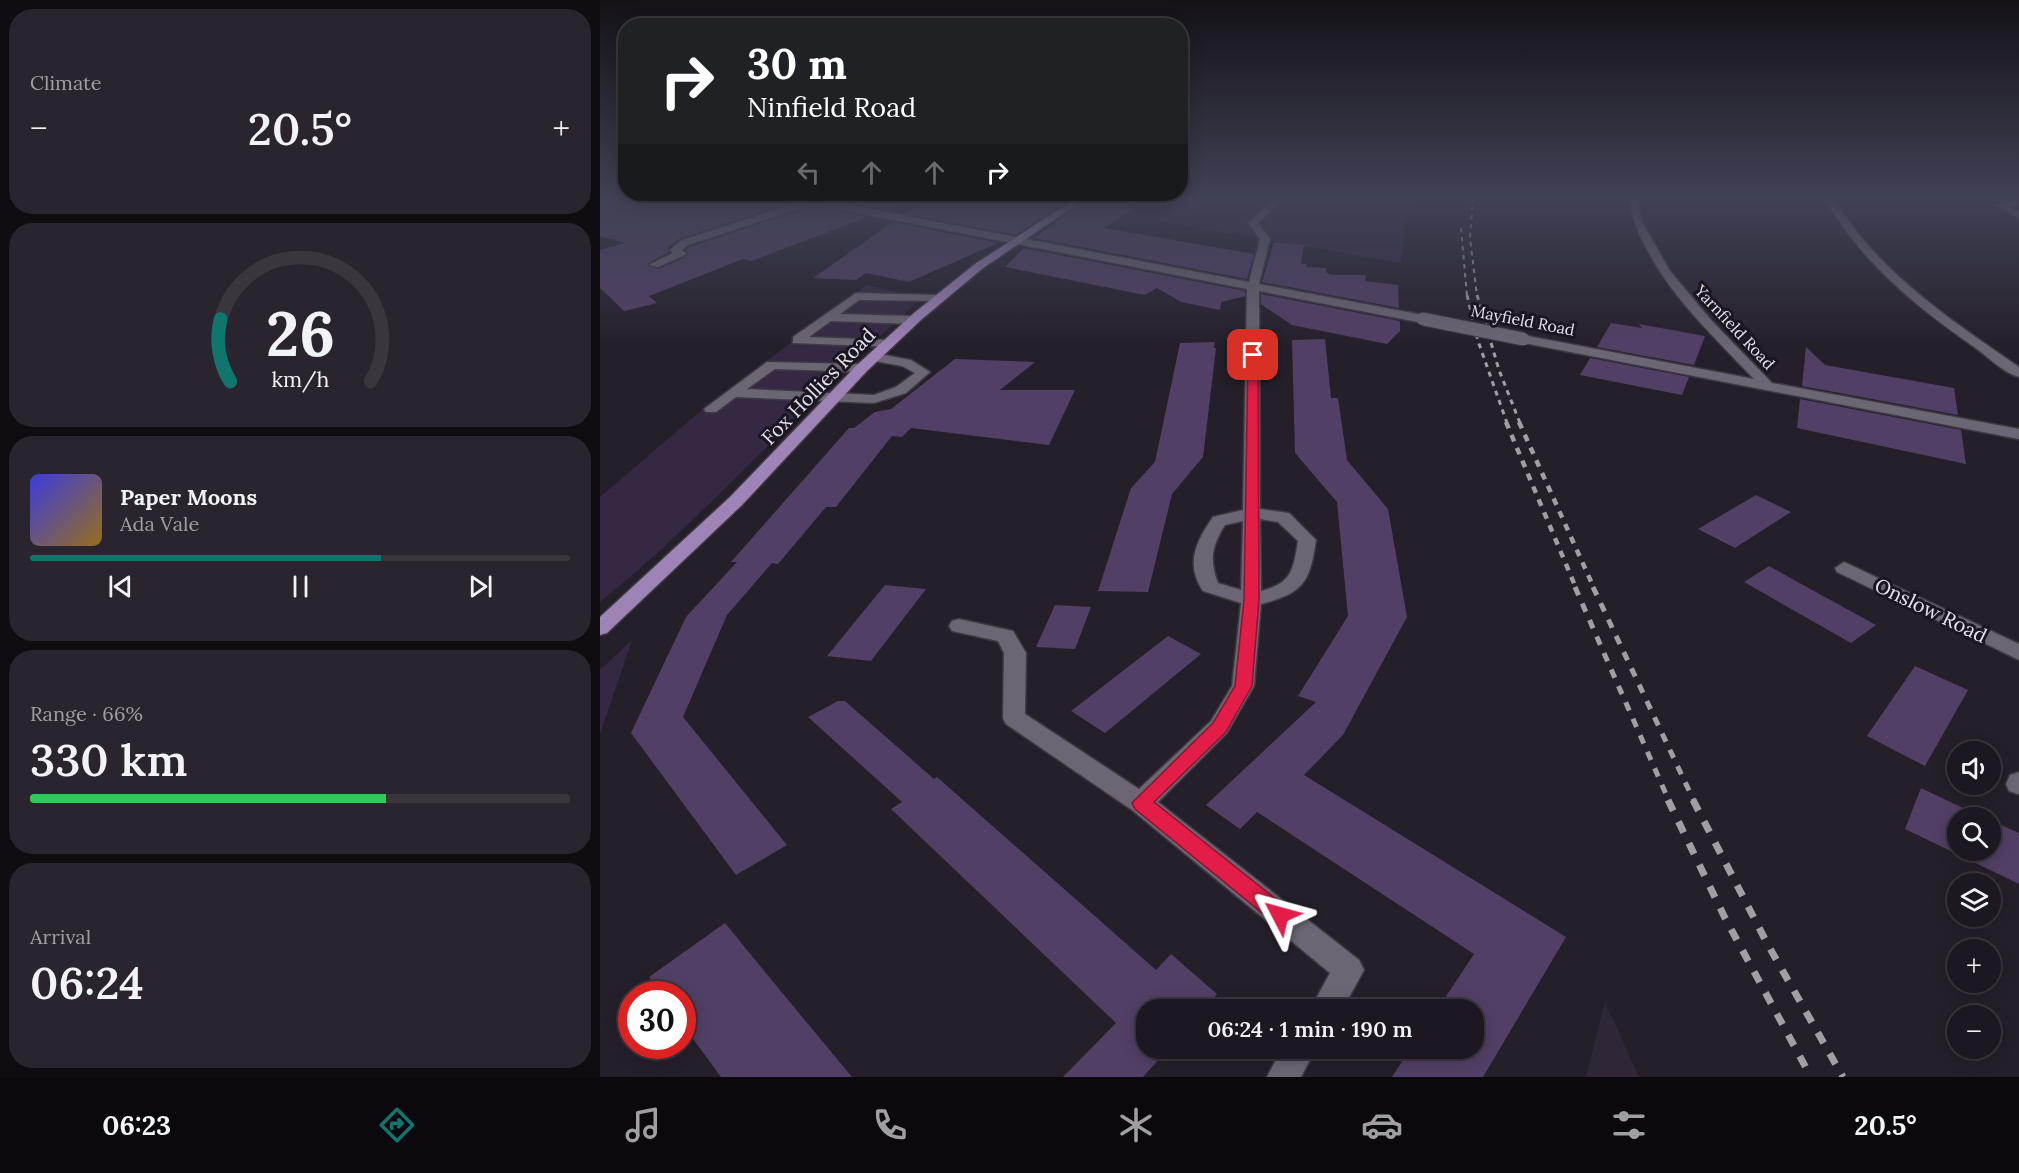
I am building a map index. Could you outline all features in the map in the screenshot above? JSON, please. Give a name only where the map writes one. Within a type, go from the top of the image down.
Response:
[{"type":"main road","name":"Fox Hollies Road","points":[[600,628],[736,501],[862,368],[940,298],[1006,247]]},
{"type":"street","points":[[654,264],[677,257],[681,253],[675,249],[678,247]]},
{"type":"street","name":"Mayfield Road","points":[[1064,247],[1253,287],[2019,434]]},
{"type":"street","points":[[1141,803],[1219,727],[1243,686],[1251,600],[1253,287],[1263,247]]},
{"type":"street","name":"Yarnfield Road","points":[[1649,247],[1677,288],[1767,385]]},
{"type":"street","points":[[1864,247],[1888,274],[1947,322],[2018,371]]},
{"type":"street","points":[[888,344],[797,340],[856,296],[940,298]]},
{"type":"street","points":[[827,317],[914,320]]},
{"type":"street","points":[[732,393],[874,399],[890,396],[916,381],[923,372],[906,363],[874,357]]},
{"type":"street","points":[[711,409],[772,365],[862,368]]},
{"type":"street","points":[[1253,513],[1283,517],[1307,540],[1303,571],[1288,591],[1251,600],[1210,587],[1200,563],[1207,539],[1219,521],[1253,513]]},
{"type":"street","name":"Onslow Road","points":[[1844,567],[2019,653]]},
{"type":"street","points":[[959,626],[1006,636],[1015,653],[1014,718],[1141,803],[1349,970],[1332,999]]},
{"type":"street","points":[[1283,1077],[1294,1059]]},
{"type":"shaded area","points":[[1310,247],[1403,247],[1401,263]]},
{"type":"shaded area","points":[[867,285],[923,298],[841,373],[683,529],[600,602],[600,497],[703,409]]},
{"type":"shaded area","points":[[632,640],[600,734],[600,670]]},
{"type":"shaded area","points":[[1605,1002],[1639,1077],[1586,1077]]},
{"type":"building","points":[[610,247],[669,247],[669,252],[647,264],[658,269],[686,257],[688,252],[686,250],[689,247],[788,247],[751,261],[743,259],[649,296],[657,303],[624,311],[600,288],[600,250]]},
{"type":"building","points":[[857,247],[988,247],[909,282],[866,273],[856,280],[813,278]]},
{"type":"building","points":[[1082,247],[1215,247],[1254,254],[1247,279]]},
{"type":"building","points":[[1272,247],[1304,247],[1301,264],[1307,264],[1306,267],[1326,268],[1326,273],[1333,275],[1366,275],[1365,281],[1398,285],[1399,308],[1262,282]]},
{"type":"building","points":[[1024,248],[1245,291],[1245,296],[1221,302],[1220,310],[1181,302],[1157,288],[1145,295],[1005,267]]},
{"type":"building","points":[[1261,294],[1400,321],[1400,331],[1387,344],[1292,325],[1261,304]]},
{"type":"building","points":[[1611,323],[1642,328],[1639,324],[1705,336],[1694,365],[1597,347]]},
{"type":"building","points":[[1325,339],[1331,398],[1338,398],[1347,460],[1388,509],[1407,617],[1343,735],[1304,775],[1566,937],[1483,1077],[1392,1077],[1404,1059],[1484,1059],[1484,999],[1444,999],[1474,954],[1257,812],[1240,829],[1206,805],[1316,702],[1298,696],[1348,616],[1337,502],[1295,453],[1292,340]]},
{"type":"building","points":[[1215,342],[1203,457],[1172,494],[1148,592],[1098,591],[1131,488],[1155,462],[1180,343]]},
{"type":"building","points":[[1806,347],[1825,365],[1954,388],[1958,415],[1802,386]]},
{"type":"building","points":[[1590,358],[1689,377],[1682,395],[1580,375]]},
{"type":"building","points":[[955,359],[1035,362],[1000,390],[1075,390],[1049,445],[911,428],[902,437],[892,436],[836,507],[826,507],[778,564],[772,563],[727,615],[683,717],[787,845],[736,875],[631,733],[686,617],[737,562],[731,562],[849,428],[854,428],[875,412],[891,409]]},
{"type":"building","points":[[1800,399],[1961,430],[1966,464],[1797,428]]},
{"type":"building","points":[[1756,495],[1791,512],[1735,548],[1698,529]]},
{"type":"building","points":[[1769,566],[1876,625],[1851,643],[1744,582]]},
{"type":"building","points":[[885,585],[926,589],[871,661],[827,656]]},
{"type":"building","points":[[1055,605],[1091,607],[1075,649],[1036,647]]},
{"type":"building","points":[[1168,636],[1201,654],[1105,733],[1071,711]]},
{"type":"building","points":[[1915,666],[1968,690],[1925,766],[1867,736]]},
{"type":"building","points":[[838,701],[845,701],[934,779],[937,777],[1156,970],[1171,954],[1217,994],[1213,999],[1136,999],[1136,1059],[1159,1059],[1143,1077],[1063,1077],[1116,1023],[891,809],[902,802],[808,717]]},
{"type":"building","points":[[1921,788],[1961,807],[1947,807],[1947,849],[1905,829]]},
{"type":"building","points":[[2001,825],[2019,833],[2019,884],[2001,875],[2001,873],[1971,861],[2001,861]]},
{"type":"building","points":[[725,923],[852,1077],[721,1077],[696,1043],[696,981],[652,981],[649,977]]},
{"type":"railway","points":[[1463,247],[1467,296]]},
{"type":"railway","points":[[1471,247],[1477,296]]},
{"type":"railway","points":[[1467,295],[1478,341],[1507,423]]},
{"type":"railway","points":[[1477,295],[1499,370],[1520,423]]},
{"type":"railway","points":[[1506,422],[1576,588]]},
{"type":"railway","points":[[1519,422],[1594,588]]},
{"type":"railway","points":[[1575,587],[1669,801]]},
{"type":"railway","points":[[1593,587],[1694,801]]},
{"type":"railway","points":[[1668,800],[1725,918],[1811,1077]]},
{"type":"railway","points":[[1693,800],[1768,945],[1843,1077]]},
{"type":"route","points":[[1253,355],[1251,600],[1243,686],[1219,727],[1141,803],[1280,915]]}]
